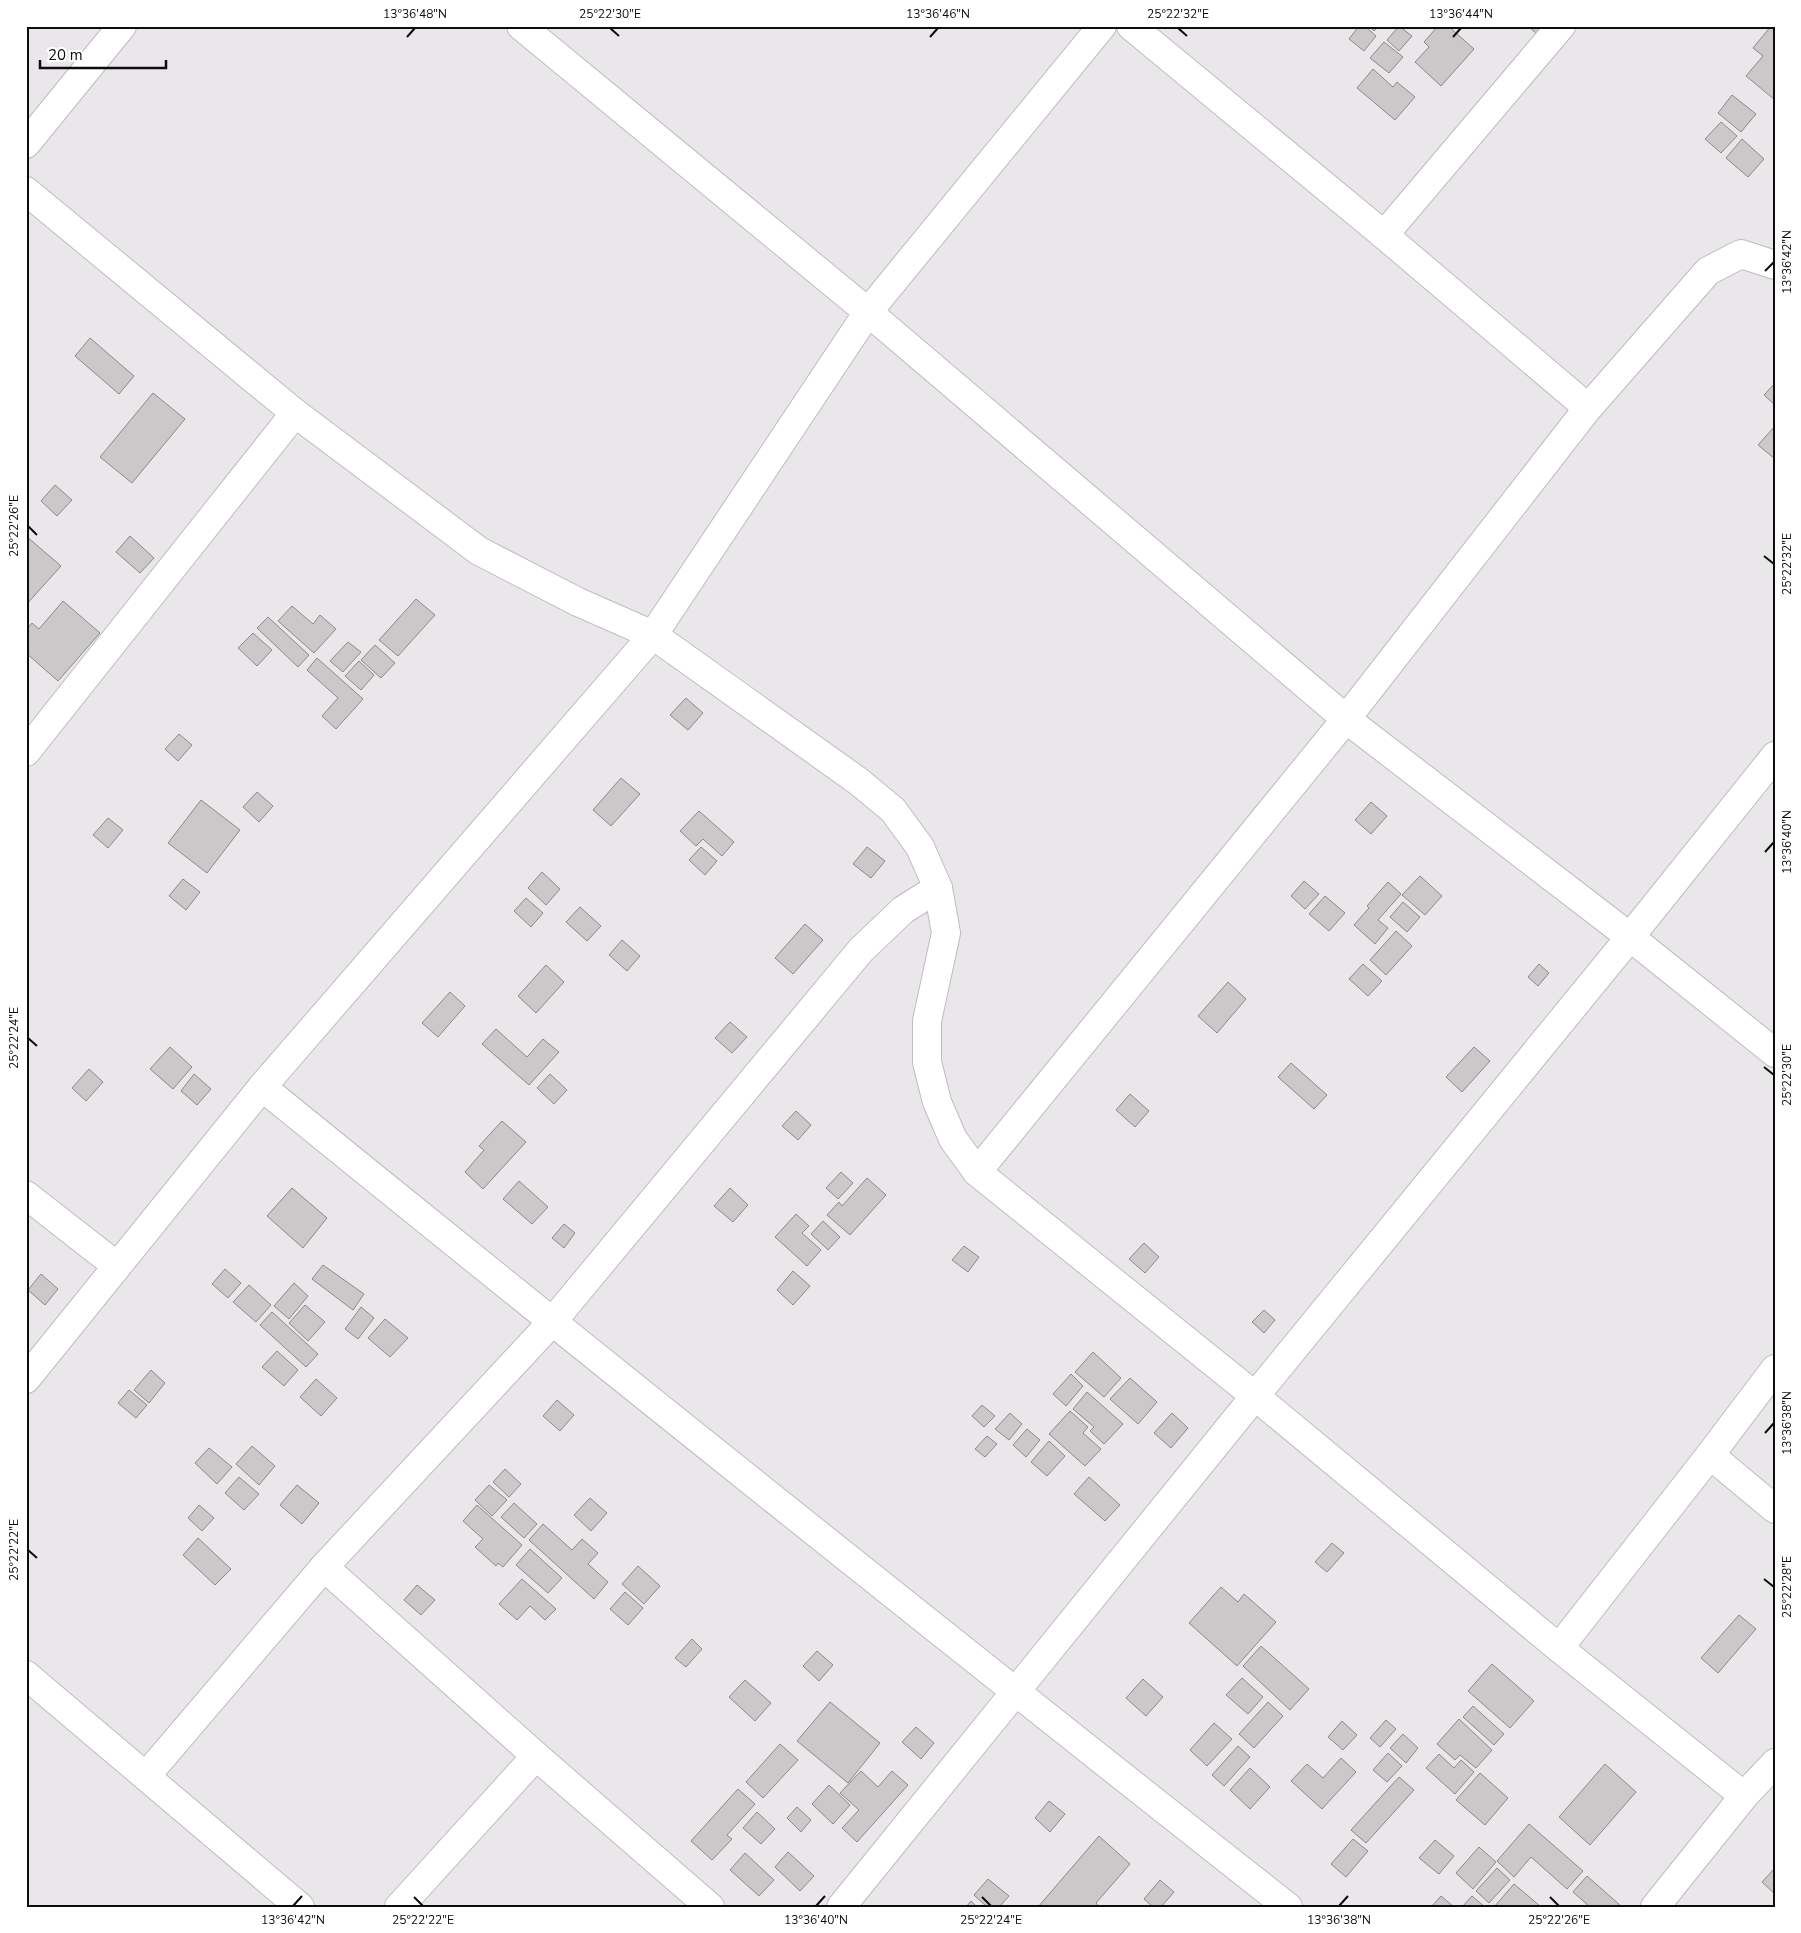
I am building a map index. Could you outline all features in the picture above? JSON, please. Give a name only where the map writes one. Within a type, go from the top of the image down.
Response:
[{"type":"street","points":[[26,144],[122,26]]},
{"type":"street","points":[[521,26],[868,312],[1346,719],[1630,937],[1775,1053]]},
{"type":"street","points":[[26,1379],[262,1087],[653,635],[868,312],[1102,26]]},
{"type":"street","points":[[1131,26],[1588,408]]},
{"type":"street","points":[[1384,236],[1561,26]]},
{"type":"street","points":[[26,191],[295,413],[479,551],[578,602],[653,635],[858,780],[893,810],[920,846],[938,888],[946,933],[927,1022],[927,1062],[937,1102],[950,1132],[977,1172],[1255,1396],[1559,1648],[1744,1796]]},
{"type":"street","points":[[977,1172],[1346,719],[1588,408],[1708,271],[1741,254],[1775,265]]},
{"type":"street","points":[[26,752],[295,413]]},
{"type":"street","points":[[841,1907],[1775,756]]},
{"type":"street","points":[[146,1776],[324,1567],[552,1322],[861,950],[903,910],[938,888]]},
{"type":"street","points":[[262,1087],[552,1322],[1015,1692],[1288,1907]]},
{"type":"street","points":[[26,1195],[117,1266]]},
{"type":"street","points":[[1559,1648],[1775,1369]]},
{"type":"street","points":[[1710,1455],[1775,1509]]},
{"type":"street","points":[[324,1567],[536,1756],[710,1907]]},
{"type":"street","points":[[26,1675],[300,1907]]},
{"type":"street","points":[[399,1907],[536,1756]]},
{"type":"street","points":[[1655,1907],[1744,1796],[1775,1763]]},
{"type":"building","points":[[1359,26],[1365,26],[1376,36],[1364,51],[1349,39]]},
{"type":"building","points":[[1369,26],[1379,26],[1374,31]]},
{"type":"building","points":[[1399,26],[1412,36],[1399,51],[1387,40]]},
{"type":"building","points":[[1438,26],[1448,26],[1474,49],[1441,86],[1415,62],[1429,47],[1424,42]]},
{"type":"building","points":[[1528,26],[1556,26],[1544,40]]},
{"type":"building","points":[[1771,26],[1775,29],[1775,100],[1746,76],[1763,56],[1753,48]]},
{"type":"building","points":[[1384,42],[1403,57],[1389,73],[1370,58]]},
{"type":"building","points":[[1373,69],[1393,87],[1397,82],[1415,97],[1395,120],[1357,88]]},
{"type":"building","points":[[1732,95],[1756,114],[1741,132],[1718,113]]},
{"type":"building","points":[[1721,122],[1737,136],[1721,153],[1705,139]]},
{"type":"building","points":[[1742,139],[1764,159],[1748,177],[1726,158]]},
{"type":"building","points":[[90,338],[134,376],[119,394],[75,356]]},
{"type":"building","points":[[1775,383],[1775,405],[1764,395]]},
{"type":"building","points":[[153,393],[185,419],[132,483],[100,457]]},
{"type":"building","points":[[1775,426],[1775,459],[1758,445]]},
{"type":"building","points":[[55,485],[72,500],[57,516],[41,501]]},
{"type":"building","points":[[26,536],[61,566],[26,605]]},
{"type":"building","points":[[130,536],[154,558],[140,573],[116,552]]},
{"type":"building","points":[[416,599],[435,615],[398,656],[379,640]]},
{"type":"building","points":[[63,601],[100,633],[58,681],[26,653],[26,630],[32,623],[39,629]]},
{"type":"building","points":[[292,606],[313,624],[320,615],[336,629],[314,653],[278,621]]},
{"type":"building","points":[[268,617],[309,655],[298,667],[257,628]]},
{"type":"building","points":[[253,633],[272,650],[257,666],[238,648]]},
{"type":"building","points":[[348,642],[361,652],[343,672],[330,661]]},
{"type":"building","points":[[375,645],[395,663],[381,678],[361,660]]},
{"type":"building","points":[[317,658],[363,699],[336,729],[322,716],[338,698],[307,670]]},
{"type":"building","points":[[359,661],[374,675],[361,690],[345,676]]},
{"type":"building","points":[[686,698],[703,713],[688,730],[670,715]]},
{"type":"building","points":[[179,734],[192,745],[178,761],[165,749]]},
{"type":"building","points":[[621,778],[640,794],[611,826],[593,810]]},
{"type":"building","points":[[257,792],[273,806],[259,822],[243,807]]},
{"type":"building","points":[[201,800],[240,830],[207,873],[168,843]]},
{"type":"building","points":[[1371,802],[1387,816],[1371,834],[1355,820]]},
{"type":"building","points":[[699,811],[734,842],[722,856],[703,839],[696,846],[680,831]]},
{"type":"building","points":[[108,818],[123,830],[108,848],[93,835]]},
{"type":"building","points":[[701,847],[717,861],[705,875],[689,860]]},
{"type":"building","points":[[867,847],[885,861],[871,878],[853,864]]},
{"type":"building","points":[[542,872],[560,889],[546,905],[528,888]]},
{"type":"building","points":[[1420,876],[1442,896],[1425,915],[1402,895]]},
{"type":"building","points":[[183,879],[200,892],[186,910],[169,896]]},
{"type":"building","points":[[1304,881],[1319,894],[1305,909],[1291,896]]},
{"type":"building","points":[[1388,882],[1401,894],[1378,920],[1388,928],[1375,944],[1354,925],[1369,908],[1367,906]]},
{"type":"building","points":[[1325,896],[1345,913],[1329,931],[1309,914]]},
{"type":"building","points":[[526,898],[543,913],[531,927],[514,911]]},
{"type":"building","points":[[1403,902],[1420,917],[1407,932],[1390,917]]},
{"type":"building","points":[[580,907],[601,926],[587,941],[566,922]]},
{"type":"building","points":[[805,924],[823,940],[793,974],[775,958]]},
{"type":"building","points":[[1396,931],[1412,946],[1386,975],[1370,960]]},
{"type":"building","points":[[622,940],[640,956],[627,971],[609,955]]},
{"type":"building","points":[[1363,964],[1382,981],[1368,996],[1349,979]]},
{"type":"building","points":[[1539,964],[1549,973],[1538,986],[1528,977]]},
{"type":"building","points":[[546,965],[564,982],[536,1013],[518,996]]},
{"type":"building","points":[[1228,982],[1246,999],[1217,1033],[1198,1016]]},
{"type":"building","points":[[450,992],[465,1006],[438,1037],[422,1023]]},
{"type":"building","points":[[730,1022],[747,1037],[732,1053],[715,1038]]},
{"type":"building","points":[[496,1029],[527,1057],[543,1039],[559,1052],[529,1085],[482,1044]]},
{"type":"building","points":[[170,1047],[192,1067],[173,1089],[150,1069]]},
{"type":"building","points":[[1474,1047],[1490,1061],[1462,1092],[1446,1077]]},
{"type":"building","points":[[1291,1063],[1327,1095],[1314,1109],[1278,1077]]},
{"type":"building","points":[[89,1069],[103,1082],[86,1101],[72,1088]]},
{"type":"building","points":[[194,1074],[211,1089],[197,1105],[181,1091]]},
{"type":"building","points":[[550,1074],[567,1090],[554,1104],[537,1088]]},
{"type":"building","points":[[1130,1094],[1149,1111],[1135,1127],[1116,1110]]},
{"type":"building","points":[[796,1111],[811,1125],[798,1140],[782,1126]]},
{"type":"building","points":[[502,1121],[526,1142],[483,1189],[465,1172],[484,1150],[479,1146]]},
{"type":"building","points":[[841,1172],[853,1183],[838,1199],[826,1188]]},
{"type":"building","points":[[867,1178],[886,1195],[850,1235],[827,1215],[839,1202],[842,1206]]},
{"type":"building","points":[[519,1181],[548,1207],[532,1224],[503,1199]]},
{"type":"building","points":[[292,1188],[327,1218],[303,1248],[267,1216]]},
{"type":"building","points":[[730,1188],[748,1205],[733,1222],[714,1206]]},
{"type":"building","points":[[796,1214],[809,1226],[802,1233],[821,1250],[807,1266],[775,1237]]},
{"type":"building","points":[[823,1221],[840,1237],[828,1250],[811,1234]]},
{"type":"building","points":[[564,1224],[575,1233],[564,1248],[552,1238]]},
{"type":"building","points":[[1144,1243],[1159,1257],[1145,1273],[1129,1259]]},
{"type":"building","points":[[964,1246],[979,1257],[968,1272],[952,1260]]},
{"type":"building","points":[[323,1265],[364,1294],[353,1310],[312,1279]]},
{"type":"building","points":[[225,1269],[241,1283],[228,1298],[212,1284]]},
{"type":"building","points":[[793,1271],[810,1286],[793,1305],[777,1290]]},
{"type":"building","points":[[41,1274],[58,1289],[45,1305],[28,1290]]},
{"type":"building","points":[[294,1283],[308,1296],[289,1319],[274,1306]]},
{"type":"building","points":[[249,1285],[271,1305],[256,1322],[233,1302]]},
{"type":"building","points":[[305,1305],[325,1322],[308,1341],[289,1323]]},
{"type":"building","points":[[361,1307],[374,1318],[358,1339],[345,1329]]},
{"type":"building","points":[[1264,1310],[1275,1320],[1264,1333],[1252,1322]]},
{"type":"building","points":[[272,1312],[318,1354],[306,1367],[260,1325]]},
{"type":"building","points":[[385,1319],[408,1338],[390,1357],[368,1338]]},
{"type":"building","points":[[277,1351],[298,1370],[284,1386],[262,1367]]},
{"type":"building","points":[[1093,1352],[1121,1378],[1104,1397],[1075,1372]]},
{"type":"building","points":[[151,1370],[165,1383],[149,1403],[134,1390]]},
{"type":"building","points":[[1071,1374],[1083,1386],[1066,1406],[1053,1394]]},
{"type":"building","points":[[1130,1378],[1157,1402],[1138,1424],[1110,1399]]},
{"type":"building","points":[[316,1379],[337,1398],[321,1416],[300,1397]]},
{"type":"building","points":[[129,1390],[147,1405],[136,1418],[118,1403]]},
{"type":"building","points":[[1087,1392],[1123,1424],[1104,1444],[1090,1431],[1094,1427],[1073,1409]]},
{"type":"building","points":[[557,1400],[574,1415],[560,1431],[543,1416]]},
{"type":"building","points":[[982,1405],[995,1416],[984,1427],[972,1416]]},
{"type":"building","points":[[1070,1411],[1088,1427],[1083,1433],[1101,1449],[1085,1466],[1049,1434]]},
{"type":"building","points":[[1010,1413],[1022,1424],[1009,1440],[995,1429]]},
{"type":"building","points":[[1172,1413],[1188,1428],[1171,1448],[1154,1433]]},
{"type":"building","points":[[1027,1429],[1040,1440],[1026,1457],[1013,1445]]},
{"type":"building","points":[[987,1436],[997,1444],[985,1457],[975,1449]]},
{"type":"building","points":[[1049,1441],[1065,1456],[1047,1476],[1031,1462]]},
{"type":"building","points":[[252,1446],[275,1466],[259,1485],[236,1464]]},
{"type":"building","points":[[209,1448],[232,1467],[217,1484],[195,1463]]},
{"type":"building","points":[[505,1469],[521,1484],[509,1497],[493,1482]]},
{"type":"building","points":[[239,1477],[259,1494],[244,1510],[225,1493]]},
{"type":"building","points":[[1089,1477],[1120,1505],[1105,1521],[1074,1494]]},
{"type":"building","points":[[297,1485],[319,1503],[302,1524],[280,1505]]},
{"type":"building","points":[[489,1485],[507,1500],[492,1516],[475,1500]]},
{"type":"building","points":[[590,1498],[607,1513],[591,1531],[574,1515]]},
{"type":"building","points":[[514,1503],[537,1524],[524,1538],[501,1517]]},
{"type":"building","points":[[199,1505],[214,1518],[202,1531],[188,1518]]},
{"type":"building","points":[[477,1505],[522,1545],[503,1567],[498,1563],[496,1566],[475,1547],[483,1539],[463,1521]]},
{"type":"building","points":[[543,1524],[572,1550],[582,1539],[598,1553],[588,1564],[608,1582],[594,1599],[529,1540]]},
{"type":"building","points":[[198,1538],[231,1569],[215,1585],[183,1555]]},
{"type":"building","points":[[1332,1543],[1344,1553],[1327,1572],[1315,1562]]},
{"type":"building","points":[[530,1549],[562,1578],[548,1593],[516,1565]]},
{"type":"building","points":[[638,1566],[660,1586],[644,1604],[622,1584]]},
{"type":"building","points":[[522,1579],[556,1609],[545,1620],[530,1606],[517,1620],[499,1604]]},
{"type":"building","points":[[417,1585],[435,1600],[421,1615],[404,1600]]},
{"type":"building","points":[[1221,1587],[1238,1602],[1244,1594],[1276,1622],[1237,1666],[1189,1623]]},
{"type":"building","points":[[625,1592],[643,1608],[628,1625],[610,1609]]},
{"type":"building","points":[[1739,1615],[1756,1629],[1718,1673],[1701,1658]]},
{"type":"building","points":[[692,1639],[702,1649],[686,1667],[675,1658]]},
{"type":"building","points":[[1261,1646],[1309,1689],[1290,1710],[1243,1666]]},
{"type":"building","points":[[817,1651],[833,1665],[819,1681],[803,1666]]},
{"type":"building","points":[[1492,1664],[1534,1701],[1510,1728],[1468,1691]]},
{"type":"building","points":[[1242,1678],[1263,1697],[1248,1714],[1226,1695]]},
{"type":"building","points":[[1143,1679],[1163,1697],[1146,1716],[1126,1698]]},
{"type":"building","points":[[745,1680],[771,1703],[755,1721],[729,1697]]},
{"type":"building","points":[[830,1702],[880,1743],[848,1783],[797,1741]]},
{"type":"building","points":[[1268,1702],[1283,1716],[1254,1748],[1239,1734]]},
{"type":"building","points":[[1473,1706],[1504,1734],[1494,1745],[1463,1717]]},
{"type":"building","points":[[1459,1719],[1492,1750],[1476,1768],[1460,1755],[1455,1760],[1437,1744]]},
{"type":"building","points":[[1386,1720],[1396,1729],[1380,1747],[1370,1738]]},
{"type":"building","points":[[1342,1721],[1357,1735],[1343,1750],[1328,1737]]},
{"type":"building","points":[[1214,1723],[1232,1739],[1207,1766],[1190,1750]]},
{"type":"building","points":[[916,1727],[934,1743],[921,1759],[902,1742]]},
{"type":"building","points":[[1403,1734],[1418,1748],[1406,1763],[1390,1748]]},
{"type":"building","points":[[780,1744],[798,1760],[763,1798],[746,1782]]},
{"type":"building","points":[[1238,1746],[1250,1757],[1224,1786],[1212,1775]]},
{"type":"building","points":[[1388,1753],[1402,1766],[1387,1782],[1373,1770]]},
{"type":"building","points":[[1439,1754],[1454,1768],[1461,1760],[1474,1772],[1455,1794],[1426,1768]]},
{"type":"building","points":[[1341,1758],[1356,1772],[1322,1809],[1291,1781],[1307,1764],[1323,1778]]},
{"type":"building","points":[[1605,1764],[1636,1792],[1590,1845],[1559,1817]]},
{"type":"building","points":[[1250,1768],[1270,1787],[1250,1809],[1230,1790]]},
{"type":"building","points":[[861,1771],[878,1787],[892,1771],[908,1785],[857,1842],[842,1828],[859,1810],[840,1793]]},
{"type":"building","points":[[1480,1773],[1508,1798],[1485,1825],[1456,1800]]},
{"type":"building","points":[[1399,1777],[1414,1790],[1366,1843],[1351,1830]]},
{"type":"building","points":[[829,1785],[850,1805],[833,1824],[812,1804]]},
{"type":"building","points":[[738,1789],[755,1804],[727,1835],[732,1839],[712,1860],[691,1841]]},
{"type":"building","points":[[1049,1801],[1065,1814],[1050,1832],[1035,1818]]},
{"type":"building","points":[[797,1807],[811,1820],[801,1832],[787,1818]]},
{"type":"building","points":[[757,1812],[775,1829],[761,1844],[743,1828]]},
{"type":"building","points":[[1529,1824],[1583,1871],[1567,1889],[1531,1857],[1514,1877],[1497,1861]]},
{"type":"building","points":[[1099,1836],[1130,1864],[1096,1903],[1100,1907],[1038,1907]]},
{"type":"building","points":[[1353,1839],[1368,1851],[1346,1877],[1331,1864]]},
{"type":"building","points":[[1435,1840],[1454,1856],[1439,1874],[1419,1858]]},
{"type":"building","points":[[1479,1847],[1496,1862],[1473,1889],[1456,1873]]},
{"type":"building","points":[[788,1852],[814,1876],[800,1891],[775,1867]]},
{"type":"building","points":[[745,1853],[774,1880],[759,1896],[730,1870]]},
{"type":"building","points":[[1497,1868],[1510,1880],[1489,1903],[1476,1891]]},
{"type":"building","points":[[1775,1868],[1775,1894],[1762,1882]]},
{"type":"building","points":[[1587,1876],[1621,1906],[1590,1907],[1573,1892]]},
{"type":"building","points":[[988,1879],[1009,1896],[999,1907],[987,1907],[974,1895]]},
{"type":"building","points":[[1160,1880],[1174,1892],[1161,1907],[1153,1907],[1144,1899]]},
{"type":"building","points":[[1514,1884],[1540,1906],[1494,1907]]},
{"type":"building","points":[[1441,1896],[1454,1907],[1431,1907]]},
{"type":"building","points":[[1472,1896],[1485,1907],[1462,1907]]},
{"type":"building","points":[[971,1901],[977,1907],[966,1907]]}]
